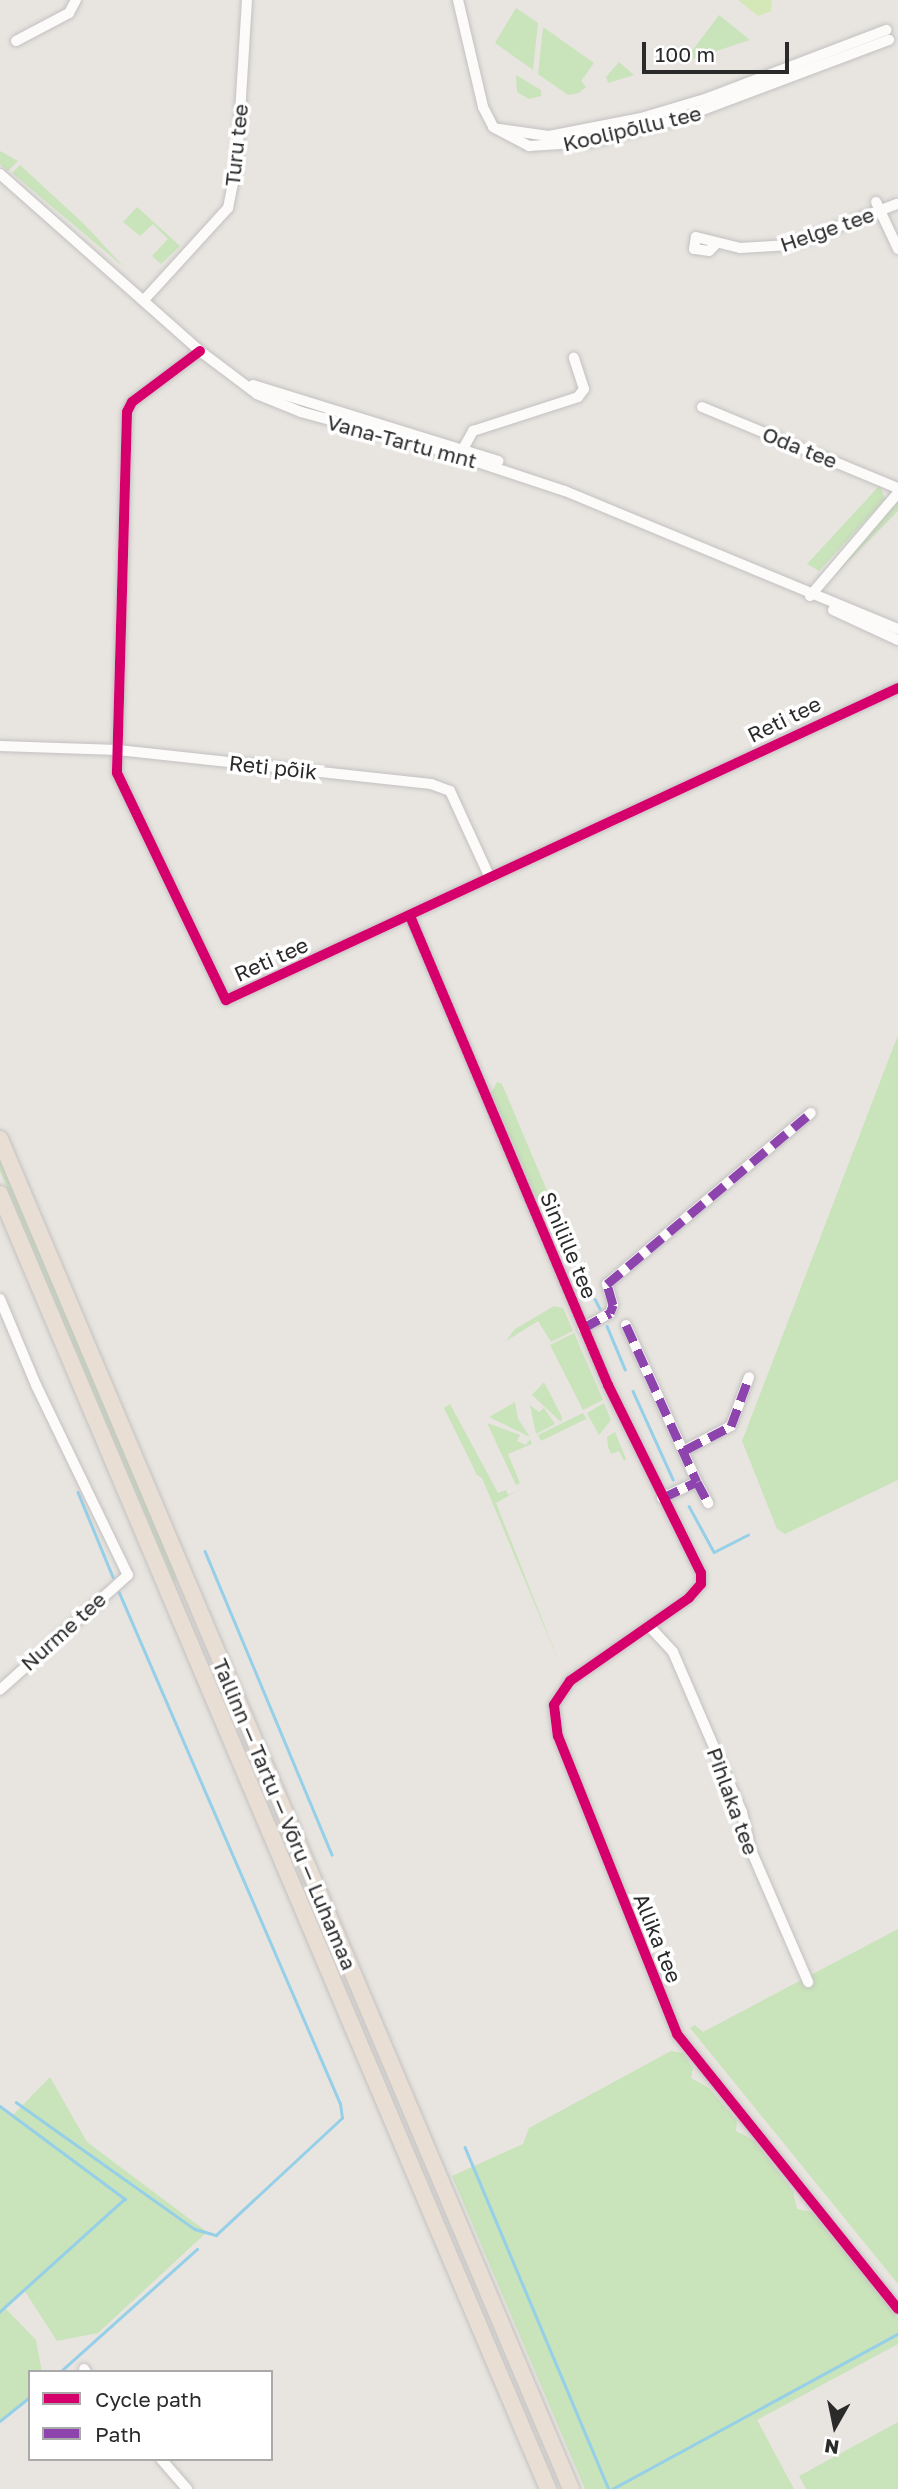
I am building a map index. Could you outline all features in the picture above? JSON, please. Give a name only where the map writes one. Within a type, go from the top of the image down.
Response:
[{"type":"highway","name":"Tallinn — Tartu — Võru — Luhamaa","points":[[0,1139],[571,2489]]},
{"type":"highway","name":"Tallinn — Tartu — Võru — Luhamaa","points":[[0,1194],[548,2489]]},
{"type":"street","points":[[16,41],[69,13],[76,0]]},
{"type":"street","name":"Turu tee","points":[[144,300],[228,208],[237,163],[247,0]]},
{"type":"street","points":[[458,0],[483,107],[493,127]]},
{"type":"street","name":"Koolipõllu tee","points":[[887,35],[715,108],[591,142],[523,146],[493,127],[525,135],[549,136],[641,118],[708,98],[887,35]]},
{"type":"street","name":"Vana-Tartu mnt","points":[[0,174],[200,351],[257,394],[301,412],[447,452],[565,491]]},
{"type":"street","name":"Helge tee","points":[[715,245],[790,245],[878,206],[897,204]]},
{"type":"street","points":[[878,206],[898,249]]},
{"type":"street","name":"Reti tee","points":[[200,351],[132,402],[127,412],[117,773],[226,1000],[898,688]]},
{"type":"street","points":[[463,449],[473,432],[578,397],[584,389],[574,358]]},
{"type":"street","name":"Vana-Tartu mnt","points":[[244,382],[463,449],[810,596],[898,629]]},
{"type":"street","name":"Oda tee","points":[[702,407],[898,488]]},
{"type":"street","points":[[810,596],[898,493]]},
{"type":"street","name":"Vana-Tartu mnt","points":[[810,596],[898,640]]},
{"type":"street","name":"Reti põik","points":[[0,746],[118,750],[431,784],[450,791],[490,878]]},
{"type":"street","name":"Sinilille tee","points":[[410,916],[583,1328],[662,1498],[696,1561],[701,1584]]},
{"type":"street","points":[[583,1328],[610,1313],[607,1284],[811,1113]]},
{"type":"street","name":"Nurme tee","points":[[0,1299],[36,1385],[128,1574],[0,1690]]},
{"type":"street","points":[[626,1325],[708,1503]]},
{"type":"street","points":[[685,1450],[731,1426],[749,1377]]},
{"type":"street","points":[[662,1498],[697,1482]]},
{"type":"street","name":"Allika tee","points":[[701,1584],[649,1626],[570,1681],[554,1704],[558,1736],[677,2034],[898,2309]]},
{"type":"street","name":"Pihlaka tee","points":[[649,1626],[673,1651],[743,1812],[751,1850],[808,1982]]},
{"type":"street","points":[[163,2461],[187,2489]]},
{"type":"green space","points":[[738,0],[772,0],[771,11],[758,16]]},
{"type":"green space","points":[[516,8],[538,23],[533,70],[495,43]]},
{"type":"green space","points":[[719,15],[750,40],[689,60],[689,55]]},
{"type":"green space","points":[[543,27],[594,63],[581,81],[586,87],[579,93],[568,95],[538,74]]},
{"type":"green space","points":[[619,62],[634,75],[608,83],[606,77]]},
{"type":"green space","points":[[516,75],[541,90],[541,96],[529,99],[517,92]]},
{"type":"green space","points":[[0,151],[18,161],[8,171],[0,164]]},
{"type":"green space","points":[[20,165],[84,224],[125,268],[12,173]]},
{"type":"green space","points":[[137,207],[180,246],[161,264],[152,256],[168,239],[153,224],[140,236],[123,222]]},
{"type":"green space","points":[[880,485],[885,499],[819,571],[807,564]]},
{"type":"green space","points":[[898,502],[898,511],[832,578],[881,517]]},
{"type":"green space","points":[[898,1035],[898,1480],[785,1534],[777,1529],[742,1441]]},
{"type":"green space","points":[[497,1082],[502,1084],[564,1231],[563,1238],[551,1233],[491,1093]]},
{"type":"green space","points":[[0,1160],[176,1576],[175,1584],[0,1171]]},
{"type":"green space","points":[[554,1306],[563,1308],[573,1331],[551,1342],[538,1321],[506,1341],[515,1329]]},
{"type":"green space","points":[[574,1333],[603,1400],[583,1410],[550,1345]]},
{"type":"green space","points":[[544,1382],[562,1417],[561,1422],[532,1395]]},
{"type":"green space","points":[[515,1402],[518,1419],[530,1437],[489,1417]]},
{"type":"green space","points":[[604,1403],[611,1420],[599,1435],[587,1413]]},
{"type":"green space","points":[[450,1404],[498,1493],[506,1490],[508,1495],[522,1488],[496,1503],[561,1667],[482,1478],[477,1475],[444,1408]]},
{"type":"green space","points":[[530,1405],[539,1412],[544,1408],[555,1424],[536,1434]]},
{"type":"green space","points":[[583,1413],[596,1436],[586,1419],[541,1441],[538,1435]]},
{"type":"green space","points":[[487,1423],[520,1435],[517,1441],[526,1445],[530,1439],[532,1444],[508,1454],[520,1483],[516,1485]]},
{"type":"green space","points":[[615,1432],[626,1459],[624,1461],[619,1451],[611,1454],[608,1447],[607,1437]]},
{"type":"green space","points":[[898,1929],[898,2284],[690,2028],[695,2025],[703,2032]]},
{"type":"green space","points":[[671,2051],[683,2053],[693,2068],[691,2078],[709,2088],[737,2121],[736,2131],[754,2140],[793,2191],[797,2209],[812,2212],[898,2318],[898,2344],[757,2420],[794,2489],[585,2489],[452,2176],[523,2144],[529,2128]]},
{"type":"green space","points":[[50,2077],[87,2142],[207,2232],[98,2333],[57,2341],[24,2290],[6,2309],[36,2340],[42,2370],[28,2370],[28,2398],[0,2422],[0,2108],[12,2116]]},
{"type":"green space","points":[[898,2422],[898,2489],[806,2489],[799,2476]]},
{"type":"waterway","points":[[595,1299],[600,1309]]},
{"type":"waterway","points":[[607,1326],[625,1369]]},
{"type":"waterway","points":[[633,1391],[673,1479]]},
{"type":"waterway","points":[[78,1492],[113,1577]]},
{"type":"waterway","points":[[689,1506],[714,1552],[748,1535]]},
{"type":"waterway","points":[[205,1551],[332,1855]]},
{"type":"waterway","points":[[16,2102],[195,2229],[216,2235],[342,2118],[340,2104],[119,1593]]},
{"type":"waterway","points":[[0,2106],[125,2199],[0,2312]]},
{"type":"waterway","points":[[465,2147],[609,2489]]},
{"type":"waterway","points":[[62,2370],[197,2249]]},
{"type":"waterway","points":[[612,2489],[898,2334]]},
{"type":"waterway","points":[[0,2421],[28,2399]]},
{"type":"marked path","points":[[583,1328],[610,1313],[613,1305],[607,1284],[811,1113]]},
{"type":"marked path","points":[[626,1325],[697,1482]]},
{"type":"marked path","points":[[685,1450],[731,1426],[749,1377]]},
{"type":"marked path","points":[[662,1498],[697,1482],[708,1503]]},
{"type":"cycle path","points":[[200,351],[132,402],[127,412],[117,773],[226,1000],[898,688]]},
{"type":"cycle path","points":[[410,916],[608,1385],[701,1573],[701,1584],[689,1598],[570,1681],[554,1705],[558,1736],[677,2034],[898,2309]]}]
